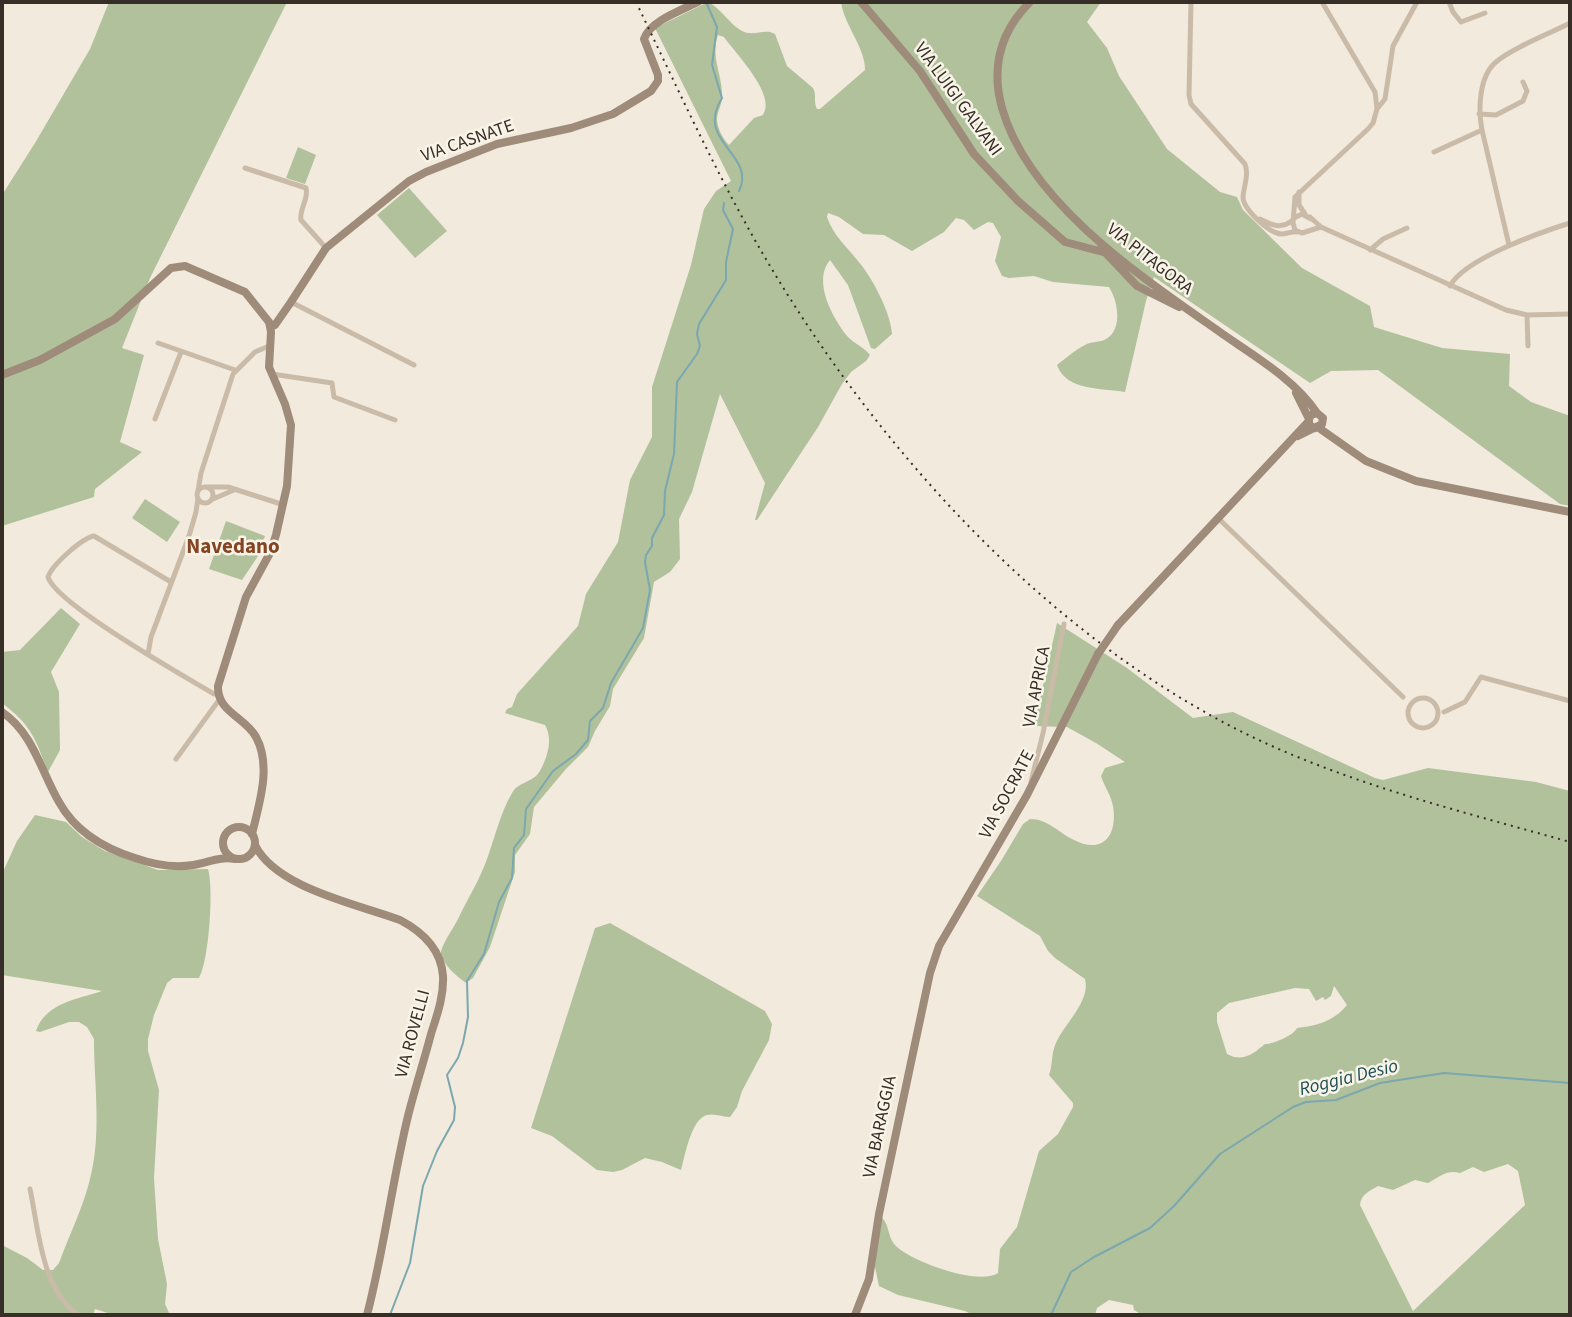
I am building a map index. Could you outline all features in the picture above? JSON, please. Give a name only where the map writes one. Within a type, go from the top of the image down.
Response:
[{"type":"street","name":"VIA CASNATE","points":[[271,327],[291,302],[326,248],[410,181],[426,172],[497,145],[571,128],[613,114],[651,91],[658,81],[658,75],[644,40],[649,30],[698,2]]},
{"type":"street","name":"VIA LUIGI GALVANI","points":[[861,2],[920,71],[974,154],[1018,201],[1065,242],[1103,252]]},
{"type":"street","points":[[1030,2],[1001,44],[996,68],[1006,122],[1028,165],[1091,234]]},
{"type":"street","points":[[1191,2],[1190,100],[1245,164],[1247,170],[1244,203],[1276,233],[1305,232],[1321,227]]},
{"type":"street","points":[[1322,2],[1372,85],[1377,109]]},
{"type":"street","points":[[1298,232],[1293,226],[1293,200],[1373,123],[1377,109],[1385,99],[1393,47],[1417,2]]},
{"type":"street","points":[[1449,2],[1461,22],[1485,13]]},
{"type":"street","points":[[1509,245],[1479,114],[1484,85],[1495,62],[1570,23]]},
{"type":"street","points":[[1479,114],[1496,115],[1523,101],[1527,91],[1524,82]]},
{"type":"street","points":[[1434,152],[1482,130]]},
{"type":"street","points":[[245,168],[306,188],[301,220],[326,248]]},
{"type":"street","points":[[1299,192],[1299,205],[1312,223],[1310,229]]},
{"type":"street","points":[[1257,218],[1279,227],[1299,214],[1307,216],[1321,227],[1506,310],[1527,315],[1570,314]]},
{"type":"street","points":[[1450,286],[1460,274],[1509,245],[1570,223]]},
{"type":"street","points":[[1370,250],[1383,239],[1407,228]]},
{"type":"street","name":"VIA PITAGORA","points":[[1091,234],[1103,252],[1132,282],[1143,290],[1191,312]]},
{"type":"street","name":"VIA PITAGORA","points":[[1091,234],[1191,312],[1277,372],[1293,388],[1317,413],[1323,418],[1315,424],[1293,388]]},
{"type":"street","points":[[2,375],[34,363],[115,319],[171,268],[185,267],[245,292],[271,327],[269,367],[291,425],[284,505],[270,552],[246,597],[218,686],[218,697],[176,759]]},
{"type":"street","points":[[1132,282],[1132,278],[1140,273]]},
{"type":"street","points":[[1143,290],[1147,289],[1149,280]]},
{"type":"street","points":[[291,302],[414,365]]},
{"type":"street","points":[[1527,315],[1528,346]]},
{"type":"street","points":[[158,343],[235,370]]},
{"type":"street","points":[[148,654],[151,637],[196,512],[201,473],[235,370],[255,352],[269,346]]},
{"type":"street","points":[[155,419],[181,352]]},
{"type":"street","points":[[271,374],[332,383],[334,397],[395,420]]},
{"type":"street","points":[[1570,512],[1416,481],[1366,461],[1315,424],[1296,438],[1219,519],[1403,696],[1409,709],[1410,721],[1419,728],[1430,726],[1444,712],[1465,702],[1481,677],[1570,701]]},
{"type":"street","points":[[198,495],[206,487],[228,487],[284,505]]},
{"type":"street","points":[[206,487],[214,493],[213,499]]},
{"type":"street","points":[[196,512],[205,503],[237,490]]},
{"type":"street","points":[[198,495],[205,503]]},
{"type":"street","name":"VIA SOCRATE","points":[[939,946],[1027,795],[1098,654],[1118,625],[1219,519]]},
{"type":"street","points":[[171,582],[101,538],[90,536],[52,568],[48,577],[52,587],[100,624],[214,694],[249,727],[260,747],[264,770],[253,834],[255,845],[251,855],[239,859],[226,852],[223,841]]},
{"type":"street","name":"VIA APRICA","points":[[1027,795],[1043,733],[1064,624]]},
{"type":"street","points":[[1403,696],[1416,700],[1424,699],[1444,712]]},
{"type":"street","points":[[1409,709],[1416,700]]},
{"type":"street","points":[[1434,705],[1436,720]]},
{"type":"street","name":"VIA ROVELLI","points":[[2,712],[25,735],[57,800],[86,834],[116,850],[156,863],[185,866],[218,858],[251,858],[267,863],[298,885],[412,926],[430,942],[437,953],[443,975],[441,998],[409,1114],[367,1315]]},
{"type":"street","points":[[204,863],[218,852],[229,831],[252,820],[257,811]]},
{"type":"street","points":[[239,827],[253,834]]},
{"type":"street","name":"VIA ROVELLI","points":[[255,845],[267,863]]},
{"type":"street","name":"VIA BARAGGIA","points":[[855,1315],[869,1279],[890,1160],[930,973],[939,946]]},
{"type":"street","points":[[30,1189],[49,1276],[61,1299],[78,1315]]},
{"type":"green space","points":[[109,2],[287,2],[150,278],[122,348],[144,355],[120,442],[142,452],[95,489],[94,497],[2,526],[2,195],[90,49]]},
{"type":"green space","points":[[708,2],[742,31],[771,32],[775,34],[787,66],[813,88],[817,109],[820,109],[865,70],[862,54],[841,2],[1101,2],[1087,22],[1107,48],[1119,76],[1167,149],[1220,192],[1237,197],[1243,210],[1302,268],[1370,306],[1374,327],[1442,348],[1510,354],[1509,386],[1531,402],[1570,416],[1570,506],[1560,504],[1378,370],[1331,371],[1310,383],[1154,277],[1125,392],[1076,384],[1068,380],[1057,365],[1081,347],[1104,340],[1112,334],[1117,314],[1109,287],[1053,282],[1034,276],[1002,276],[995,261],[1001,237],[993,223],[988,222],[974,230],[964,220],[956,218],[944,232],[912,251],[884,235],[863,234],[839,217],[828,213],[827,217],[840,240],[875,286],[888,316],[892,334],[875,349],[871,348],[848,285],[830,260],[823,278],[831,310],[848,337],[870,355],[842,384],[818,427],[757,520],[765,483],[720,394],[692,492],[679,519],[680,559],[670,572],[654,582],[644,638],[613,689],[610,706],[588,747],[534,807],[530,834],[515,855],[515,872],[490,947],[473,978],[466,983],[445,963],[441,955],[442,947],[481,874],[512,793],[518,786],[537,775],[548,748],[549,736],[545,725],[505,713],[512,707],[517,694],[578,626],[586,594],[618,542],[630,480],[652,437],[652,387],[691,265],[704,209],[716,191],[731,181],[655,28]],"holes":[[[718,35],[724,37],[760,86],[766,107],[763,115],[754,118],[729,145],[721,133],[717,119],[722,97],[715,51]]]},
{"type":"green space","points":[[298,147],[316,155],[305,184],[286,178]]},
{"type":"green space","points":[[409,188],[447,231],[415,258],[377,215]]},
{"type":"green space","points":[[145,499],[180,522],[167,542],[132,518]]},
{"type":"green space","points":[[226,521],[265,536],[258,556],[242,580],[209,569]]},
{"type":"green space","points":[[61,608],[80,624],[51,672],[59,692],[60,750],[48,772],[31,733],[2,703],[2,652],[20,650]]},
{"type":"green space","points":[[1057,623],[1127,668],[1193,718],[1233,712],[1375,778],[1383,780],[1428,768],[1536,782],[1570,791],[1570,1315],[1142,1315],[1134,1310],[1133,1305],[1109,1300],[1097,1308],[1095,1315],[973,1315],[898,1295],[879,1286],[875,1267],[878,1215],[885,1221],[896,1246],[916,1259],[976,1277],[998,1273],[1000,1249],[1017,1227],[1039,1151],[1058,1134],[1073,1107],[1073,1103],[1049,1075],[1056,1043],[1084,996],[1085,979],[1055,958],[1040,936],[977,896],[1023,824],[1030,819],[1048,824],[1084,844],[1093,845],[1106,840],[1111,833],[1114,816],[1112,802],[1101,776],[1105,768],[1125,762],[1067,727],[1034,726]],"holes":[[[1334,986],[1347,1005],[1331,1019],[1297,1028],[1287,1037],[1265,1044],[1248,1056],[1238,1058],[1227,1054],[1217,1022],[1217,1013],[1229,1003],[1295,988],[1309,989],[1316,1001],[1323,997],[1325,1000],[1331,996]],[[1508,1164],[1518,1171],[1525,1205],[1413,1311],[1360,1205],[1362,1198],[1378,1186],[1393,1190],[1415,1180],[1428,1183],[1447,1173],[1460,1173],[1473,1167],[1484,1172]]]},
{"type":"green space","points":[[35,815],[66,822],[82,837],[105,851],[158,870],[208,869],[211,892],[210,925],[203,970],[199,978],[173,978],[167,983],[148,1039],[148,1051],[159,1090],[154,1178],[158,1239],[167,1284],[165,1304],[170,1315],[114,1315],[95,1309],[93,1315],[2,1315],[2,1245],[43,1270],[53,1270],[59,1263],[86,1194],[95,1154],[94,1039],[87,1027],[79,1022],[36,1031],[41,1021],[55,1008],[102,991],[2,975],[2,874],[17,841]]},
{"type":"green space","points":[[610,923],[765,1011],[772,1024],[769,1040],[742,1091],[737,1107],[730,1117],[707,1115],[701,1118],[693,1130],[681,1170],[645,1158],[622,1170],[597,1170],[552,1136],[531,1128],[595,928]]},
{"type":"waterway","points":[[706,2],[717,27],[712,65],[722,98],[715,113],[715,126],[740,167],[742,178],[739,191]]},
{"type":"waterway","points":[[390,1315],[410,1263],[423,1186],[437,1151],[454,1120],[455,1107],[447,1075],[458,1058],[463,1043],[468,1017],[467,981],[484,954],[499,902],[512,878],[514,848],[524,835],[526,809],[553,771],[576,754],[588,740],[590,721],[603,708],[611,683],[643,628],[650,590],[645,562],[652,546],[652,538],[664,515],[665,491],[674,454],[677,382],[697,354],[700,346],[697,334],[699,324],[726,280],[726,262],[733,229],[723,210],[724,203]]},
{"type":"waterway","name":"Roggia Desio","points":[[1051,1315],[1071,1272],[1150,1228],[1174,1206],[1220,1154],[1293,1107],[1306,1102],[1336,1100],[1380,1083],[1444,1073],[1570,1083]]},
{"type":"railway","points":[[636,2],[732,198],[767,261],[813,333],[864,405],[920,473],[980,538],[1045,599],[1114,654],[1187,702],[1263,742],[1376,786],[1570,842]]},
{"type":"district","name":"Navedano","points":[[233,548]]}]
